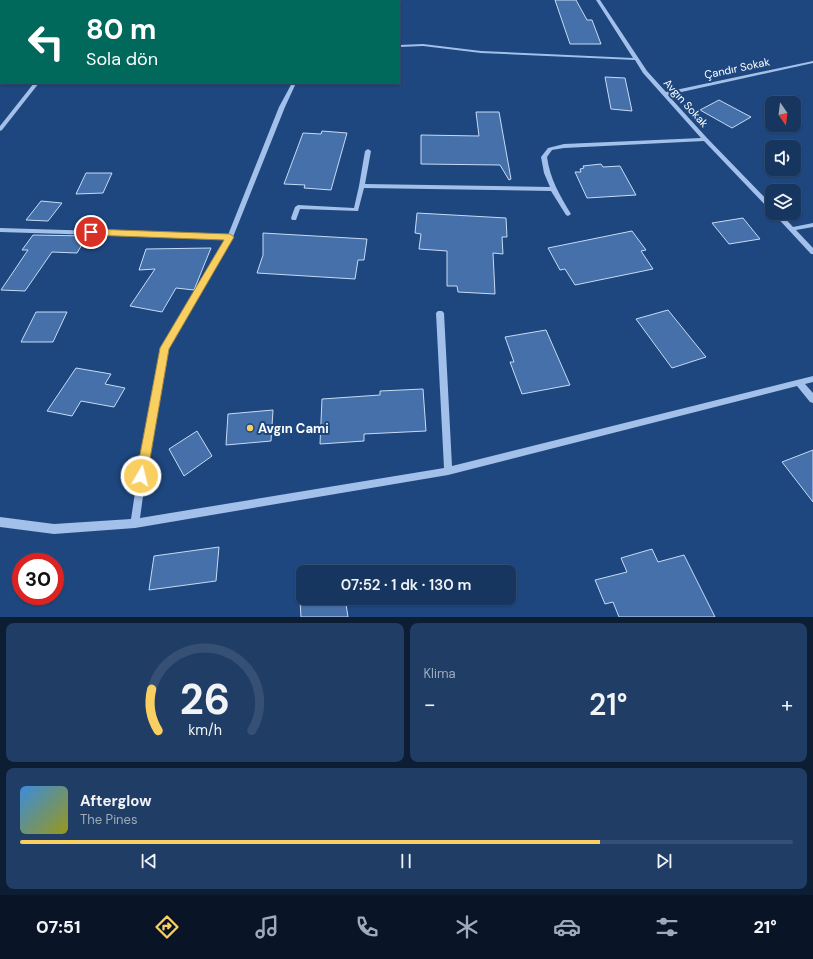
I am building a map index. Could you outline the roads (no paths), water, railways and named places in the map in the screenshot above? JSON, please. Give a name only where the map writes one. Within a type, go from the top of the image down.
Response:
[{"type":"street","name":"Avgın Sokak","points":[[598,0],[636,59],[664,94],[765,202]]},
{"type":"street","points":[[400,46],[423,45],[481,52],[636,59]]},
{"type":"street","name":"Çandır Sokak","points":[[664,94],[813,62]]},
{"type":"street","points":[[0,129],[36,84]]},
{"type":"street","points":[[135,523],[144,460],[164,348],[230,237],[282,107],[294,84]]},
{"type":"street","points":[[568,214],[546,174],[544,157],[550,149],[564,146],[705,139]]},
{"type":"street","points":[[294,218],[298,207],[356,210],[368,151]]},
{"type":"street","points":[[362,186],[553,189]]},
{"type":"street","points":[[783,220],[813,252]]},
{"type":"street","points":[[791,229],[813,226]]},
{"type":"street","points":[[0,230],[230,237]]},
{"type":"street","points":[[440,313],[448,471]]},
{"type":"street","points":[[0,522],[54,529],[135,523],[448,471],[813,379]]},
{"type":"street","points":[[799,383],[813,399]]},
{"type":"place","name":"Avgın Cami","points":[[250,428]]}]
